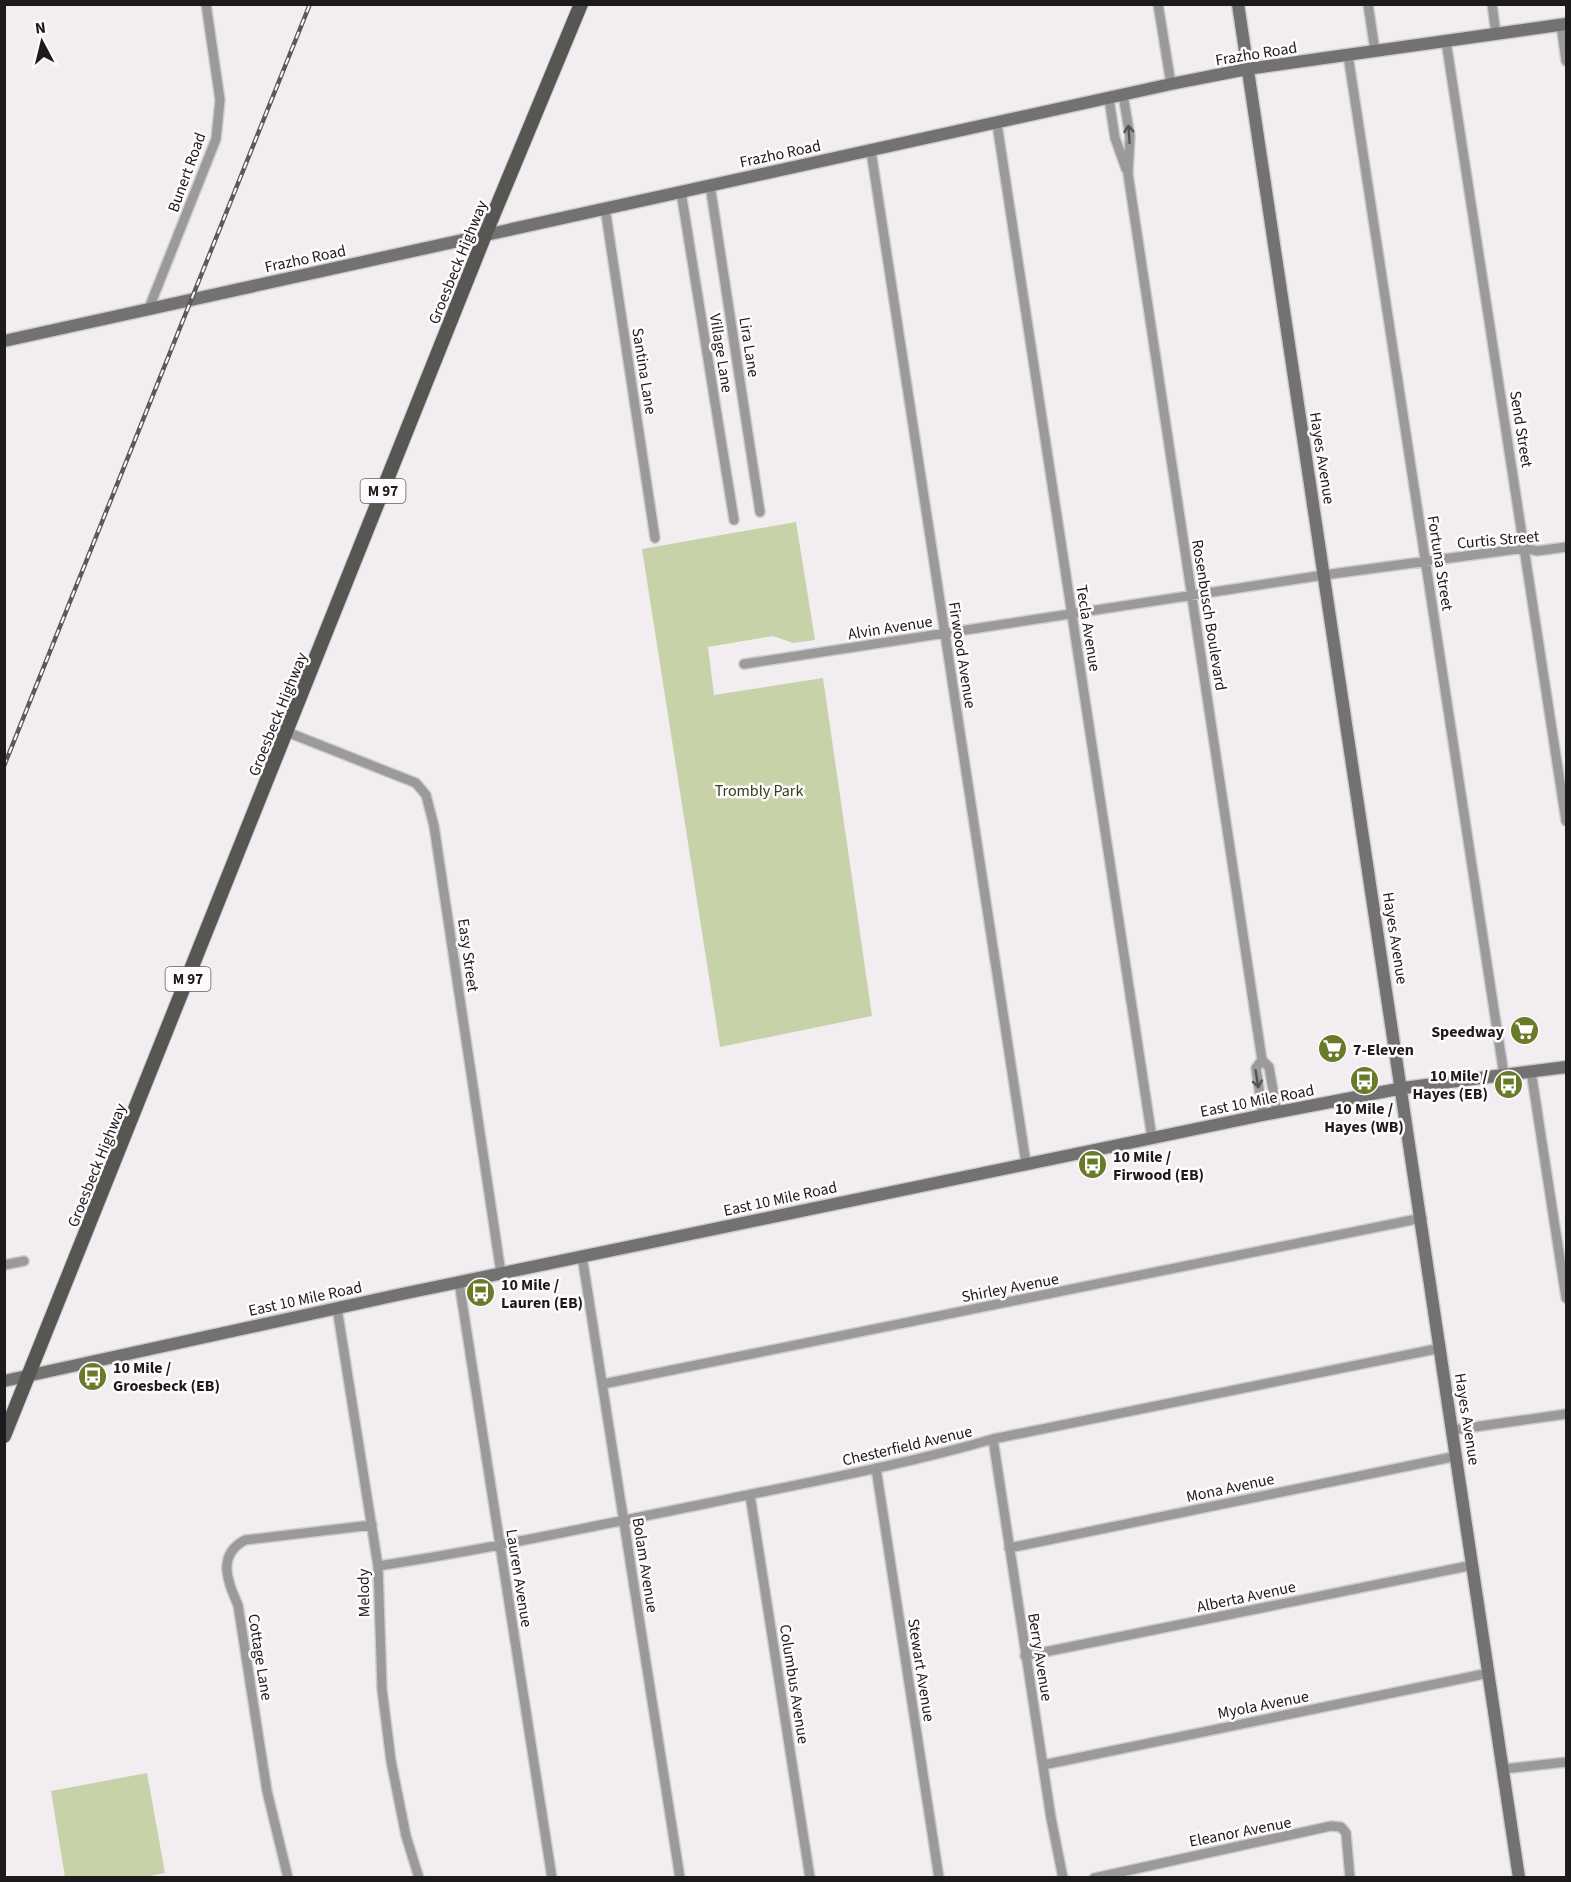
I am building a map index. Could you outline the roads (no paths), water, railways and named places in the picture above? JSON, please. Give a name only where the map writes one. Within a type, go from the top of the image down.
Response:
[{"type":"main road","name":"Groesbeck Highway","points":[[4,1436],[30,1376],[485,235],[581,4]]},
{"type":"street","name":"Bunert Road","points":[[149,308],[216,139],[220,100],[206,4]]},
{"type":"street","points":[[1158,4],[1172,84]]},
{"type":"street","name":"Hayes Avenue","points":[[1238,4],[1403,1088],[1519,1878]]},
{"type":"street","points":[[1368,4],[1375,51]]},
{"type":"street","points":[[1492,4],[1496,34]]},
{"type":"street","name":"Frazho Road","points":[[4,341],[1172,84],[1247,69],[1564,25]]},
{"type":"street","points":[[1564,25],[1566,61]]},
{"type":"street","name":"Send Street","points":[[1446,41],[1566,821]]},
{"type":"street","name":"Fortuna Street","points":[[1348,55],[1504,1075]]},
{"type":"street","name":"Rosenbusch Boulevard","points":[[1123,95],[1130,136],[1128,174]]},
{"type":"street","name":"Rosenbusch Boulevard","points":[[1109,99],[1115,138],[1128,174],[1262,1060],[1269,1066],[1277,1113]]},
{"type":"street","name":"Tecla Avenue","points":[[997,124],[1152,1138]]},
{"type":"street","name":"Firwood Avenue","points":[[871,151],[1026,1163]]},
{"type":"street","name":"Lira Lane","points":[[710,185],[760,512]]},
{"type":"street","name":"Village Lane","points":[[681,192],[734,520]]},
{"type":"street","name":"Santina Lane","points":[[605,208],[655,538]]},
{"type":"street","name":"Curtis Street","points":[[1324,575],[1525,548],[1537,551],[1566,547]]},
{"type":"street","name":"Alvin Avenue","points":[[744,664],[1324,575]]},
{"type":"street","name":"Easy Street","points":[[287,732],[416,783],[426,795],[434,826],[450,925],[501,1273]]},
{"type":"street","name":"Rosenbusch Boulevard","points":[[1262,1060],[1256,1068],[1263,1115]]},
{"type":"street","name":"East 10 Mile Road","points":[[4,1381],[501,1273],[1263,1115],[1403,1088],[1566,1067]]},
{"type":"street","points":[[1531,1071],[1566,1298]]},
{"type":"street","name":"Shirley Avenue","points":[[603,1384],[1422,1218]]},
{"type":"street","name":"Bolam Avenue","points":[[582,1256],[680,1878]]},
{"type":"street","points":[[4,1264],[24,1261]]},
{"type":"street","name":"Lauren Avenue","points":[[459,1282],[552,1878]]},
{"type":"street","name":"Melody","points":[[337,1308],[378,1566],[379,1647],[385,1715],[396,1791],[419,1878]]},
{"type":"street","name":"Chesterfield Avenue","points":[[378,1566],[624,1520],[876,1468],[993,1439],[1441,1348]]},
{"type":"street","points":[[1453,1430],[1566,1414]]},
{"type":"street","name":"Berry Avenue","points":[[993,1439],[1025,1656],[1063,1878]]},
{"type":"street","name":"Mona Avenue","points":[[1009,1548],[1457,1456]]},
{"type":"street","name":"Stewart Avenue","points":[[876,1468],[939,1878]]},
{"type":"street","name":"Columbus Avenue","points":[[750,1494],[810,1878]]},
{"type":"street","name":"Cottage Lane","points":[[288,1878],[272,1818],[238,1605],[226,1574],[226,1562],[235,1546],[245,1540],[372,1525]]},
{"type":"street","name":"Alberta Avenue","points":[[1025,1656],[1473,1565]]},
{"type":"street","name":"Myola Avenue","points":[[1043,1765],[1489,1673]]},
{"type":"street","points":[[1503,1769],[1566,1762]]},
{"type":"street","name":"Eleanor Avenue","points":[[1094,1878],[1331,1826],[1341,1827],[1346,1833],[1350,1878]]},
{"type":"railway","points":[[4,766],[310,4]]},
{"type":"place","name":"Speedway","points":[[1525,1031]]},
{"type":"place","name":"7-Eleven","points":[[1332,1049]]},
{"type":"place","name":"10 Mile / Hayes (WB)","points":[[1364,1080]]},
{"type":"place","name":"10 Mile / Hayes (EB)","points":[[1509,1084]]},
{"type":"place","name":"10 Mile / Firwood (EB)","points":[[1092,1165]]},
{"type":"place","name":"10 Mile / Lauren (EB)","points":[[480,1293]]},
{"type":"place","name":"10 Mile / Groesbeck (EB)","points":[[92,1376]]},
{"type":"park label","name":"Trombly Park","points":[[759,790]]}]
